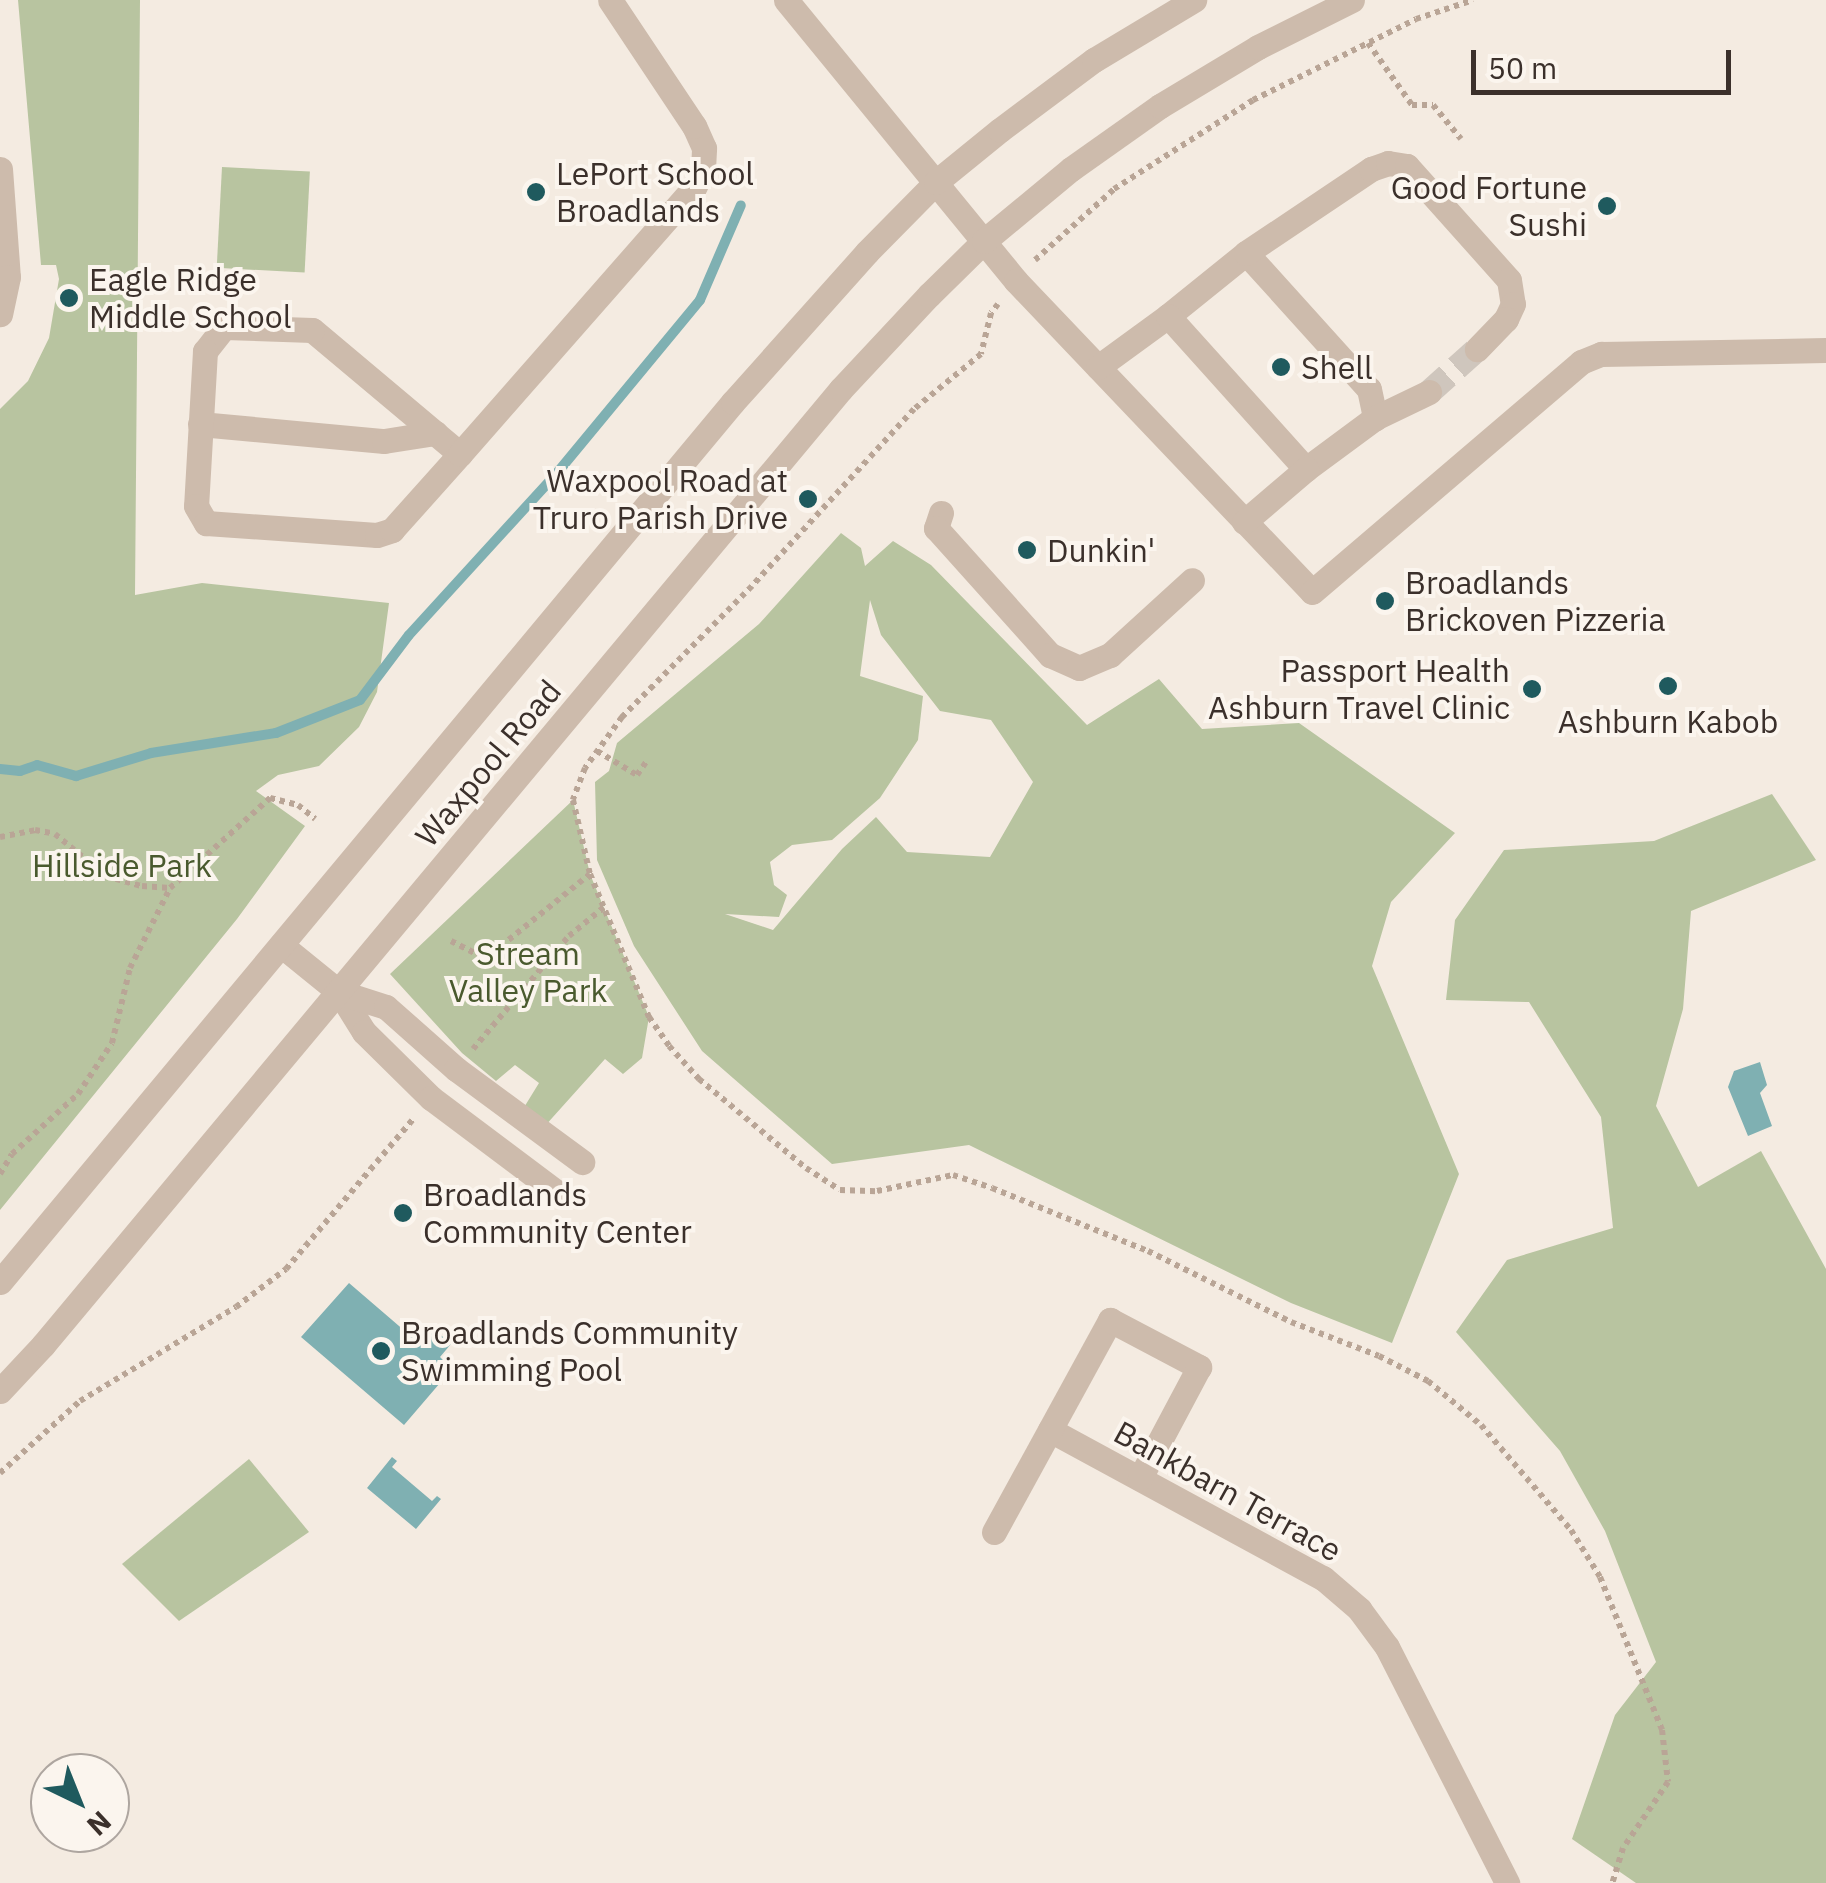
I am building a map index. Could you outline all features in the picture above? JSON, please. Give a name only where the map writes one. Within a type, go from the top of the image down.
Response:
[{"type":"street","points":[[460,454],[312,330],[224,328],[205,352],[196,506],[206,523],[378,535],[392,530],[460,454],[694,188],[703,170],[704,148],[694,126],[610,0]]},
{"type":"street","points":[[786,0],[824,52],[1016,281],[1312,592],[1581,362],[1601,354],[1826,350]]},
{"type":"street","name":"Waxpool Road","points":[[0,1282],[733,402],[867,252],[936,182],[1094,60],[1194,0]]},
{"type":"street","name":"Waxpool Road","points":[[0,1391],[44,1346],[841,390],[984,241],[1071,169],[1160,106],[1258,47],[1352,0]]},
{"type":"street","points":[[1098,367],[1246,252],[1371,168],[1388,164],[1407,166],[1510,280],[1513,304],[1506,320],[1477,349]]},
{"type":"street","points":[[0,169],[8,277],[0,314]]},
{"type":"street","points":[[1246,252],[1369,389],[1375,418]]},
{"type":"street","points":[[1168,316],[1306,469]]},
{"type":"street","points":[[1244,522],[1375,418],[1429,392]]},
{"type":"street","points":[[200,424],[384,442],[436,433]]},
{"type":"street","points":[[941,513],[936,528],[1050,654],[1079,668],[1110,656],[1192,580]]},
{"type":"street","points":[[281,945],[339,992],[364,1032],[431,1098],[555,1191]]},
{"type":"street","points":[[339,992],[386,1007],[456,1069],[582,1162]]},
{"type":"street","points":[[478,1133],[502,1103]]},
{"type":"street","points":[[994,1532],[1110,1320],[1199,1367],[1140,1478]]},
{"type":"street","name":"Bankbarn Terrace","points":[[1050,1430],[1323,1578],[1359,1610],[1388,1648],[1507,1883]]},
{"type":"path","points":[[450,940],[475,953],[501,946],[590,874],[573,800],[585,768],[622,717],[752,586],[914,408],[982,354],[991,314],[1043,250],[1159,158],[1254,100],[1416,19],[1473,0]]},
{"type":"path","points":[[1368,43],[1412,105],[1433,105],[1461,139]]},
{"type":"path","points":[[598,751],[637,775],[646,762]]},
{"type":"path","points":[[0,1174],[12,1154],[78,1094],[112,1043],[130,968],[170,888],[270,798],[298,805],[315,819]]},
{"type":"path","points":[[0,836],[34,830],[55,834],[106,876],[142,886],[170,888]]},
{"type":"path","points":[[456,1069],[569,936],[604,907]]},
{"type":"path","points":[[0,1472],[80,1400],[236,1308],[286,1269],[431,1098]]},
{"type":"green space","name":"Hillside Park","points":[[18,0],[140,0],[135,595],[202,583],[389,603],[377,692],[359,727],[319,766],[278,775],[256,791],[305,826],[237,919],[0,1210],[0,409],[28,381],[49,338],[59,279],[56,265],[41,265]]},
{"type":"green space","points":[[222,167],[310,172],[305,272],[217,268]]},
{"type":"green space","points":[[841,533],[861,548],[865,566],[893,541],[931,565],[1087,725],[1159,679],[1202,729],[1299,723],[1455,833],[1391,902],[1372,966],[1459,1174],[1392,1343],[1291,1303],[969,1145],[832,1164],[702,1051],[634,946],[597,860],[595,782],[609,771],[617,743],[759,624]],"holes":[[[870,600],[881,635],[940,711],[991,720],[1033,782],[990,857],[907,852],[876,817],[842,849],[773,930],[725,914],[779,917],[787,895],[774,885],[770,862],[792,845],[832,840],[880,798],[918,740],[923,696],[860,676]]]},
{"type":"green space","points":[[1772,794],[1816,860],[1691,911],[1683,1009],[1656,1106],[1698,1187],[1761,1151],[1826,1269],[1826,1883],[1636,1883],[1572,1839],[1615,1715],[1656,1662],[1605,1531],[1560,1451],[1456,1332],[1507,1260],[1613,1228],[1601,1117],[1529,1002],[1446,1000],[1455,920],[1504,850],[1654,841]]},
{"type":"green space","name":"Stream Valley Park","points":[[573,800],[590,874],[649,1017],[642,1058],[623,1074],[605,1059],[544,1127],[523,1109],[539,1083],[515,1065],[496,1081],[462,1053],[390,974]]},
{"type":"green space","points":[[249,1459],[309,1532],[179,1621],[122,1564]]},
{"type":"water","points":[[1760,1062],[1767,1085],[1760,1093],[1772,1126],[1748,1136],[1728,1087],[1734,1071]]},
{"type":"water","name":"Broadlands Community Swimming Pool","points":[[349,1283],[413,1338],[427,1323],[451,1344],[440,1357],[452,1369],[404,1425],[301,1337]]},
{"type":"water","points":[[392,1457],[397,1461],[392,1467],[432,1501],[437,1496],[441,1499],[416,1529],[367,1488]]},
{"type":"waterway","points":[[0,769],[20,771],[37,765],[76,776],[151,753],[276,733],[360,700],[409,635],[557,473],[700,300],[741,205]]},
{"type":"tunnel","points":[[1429,392],[1477,349]]},
{"type":"place","name":"LePort School Broadlands","points":[[536,192]]},
{"type":"place","name":"Good Fortune Sushi","points":[[1607,206]]},
{"type":"place","name":"Eagle Ridge Middle School","points":[[69,298]]},
{"type":"place","name":"Shell","points":[[1281,367]]},
{"type":"place","name":"Waxpool Road at Truro Parish Drive","points":[[808,499]]},
{"type":"place","name":"Dunkin'","points":[[1027,550]]},
{"type":"place","name":"Broadlands Brickoven Pizzeria","points":[[1385,601]]},
{"type":"place","name":"Ashburn Kabob","points":[[1668,686]]},
{"type":"place","name":"Passport Health Ashburn Travel Clinic","points":[[1532,689]]},
{"type":"place","name":"Broadlands Community Center","points":[[403,1213]]},
{"type":"place","name":"Broadlands Community Swimming Pool","points":[[381,1351]]}]
